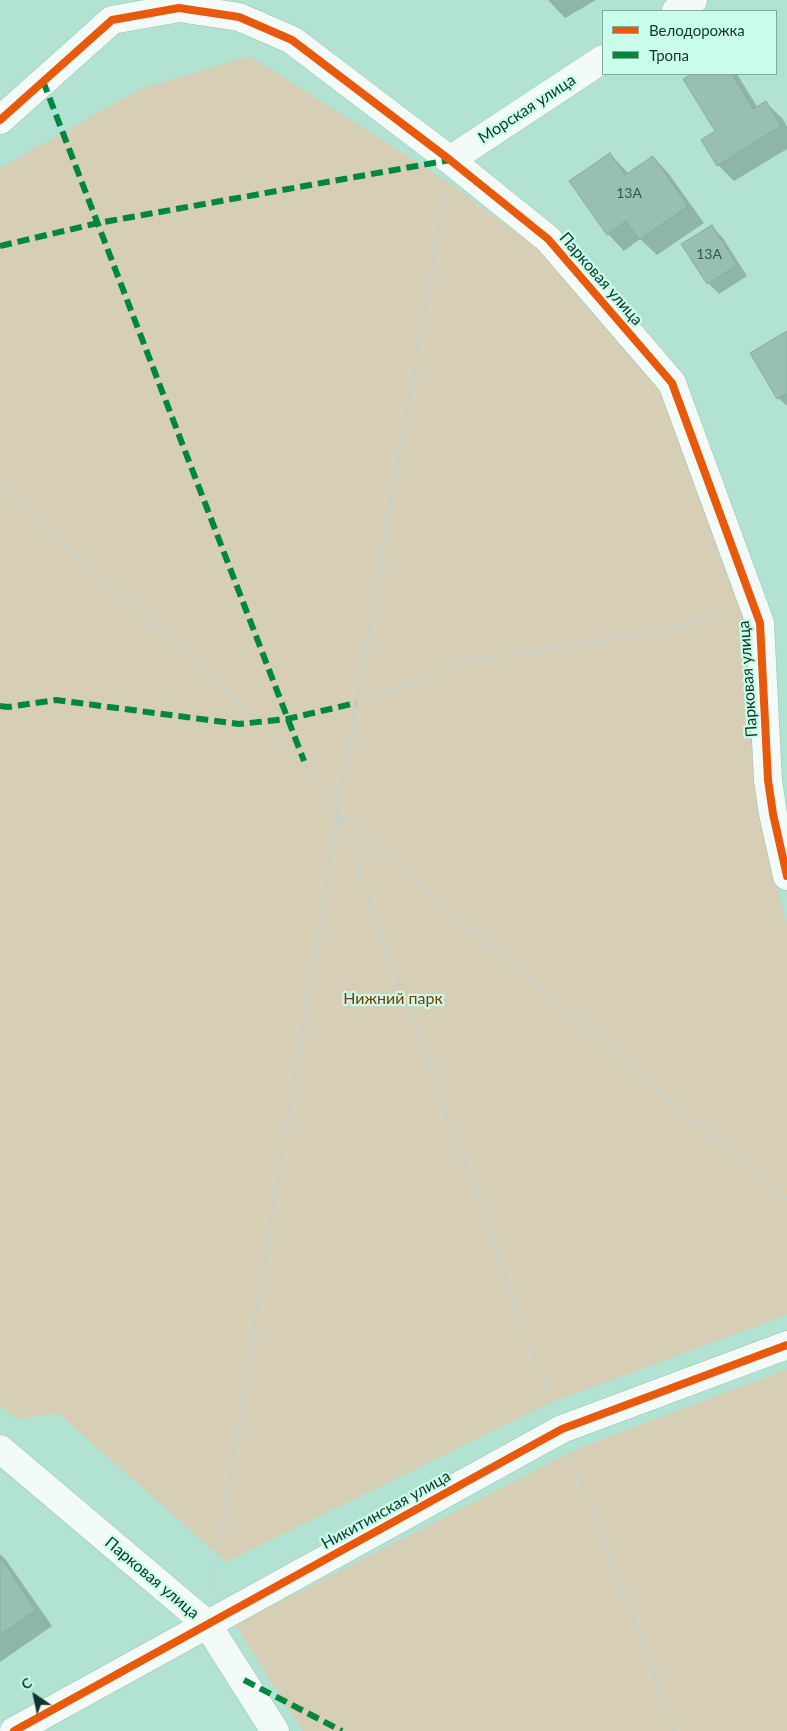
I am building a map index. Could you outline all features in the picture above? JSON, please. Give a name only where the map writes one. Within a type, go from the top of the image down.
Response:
[{"type":"street","points":[[678,10],[693,0]]},
{"type":"street","name":"Парковая улица","points":[[0,120],[112,20],[178,8],[239,17],[292,40],[450,160],[548,239],[672,383],[760,623],[768,780],[773,814],[787,876]]},
{"type":"street","name":"Морская улица","points":[[450,160],[602,60]]},
{"type":"street","name":"Никитинская улица","points":[[14,1731],[562,1430],[787,1345]]},
{"type":"street","name":"Парковая улица","points":[[0,1449],[207,1624],[275,1731]]},
{"type":"path","points":[[207,1624],[337,812],[450,160]]},
{"type":"path","points":[[0,488],[304,761],[337,812],[562,1430],[675,1731]]},
{"type":"path","points":[[356,703],[470,660],[536,652],[683,626],[750,594]]},
{"type":"path","points":[[337,812],[787,1202]]},
{"type":"green space","name":"Нижний парк","points":[[250,56],[448,182],[537,248],[667,400],[748,614],[761,820],[787,926],[787,1315],[552,1402],[226,1562],[58,1413],[16,1419],[0,1405],[0,168],[140,89]]},
{"type":"green space","points":[[787,1369],[787,1731],[303,1731],[235,1625],[577,1449]]},
{"type":"building","points":[[690,75],[733,75],[753,109],[766,101],[781,126],[717,166],[701,140],[715,131],[683,79]]},
{"type":"building","points":[[610,153],[625,175],[653,156],[688,206],[639,240],[626,221],[607,235],[569,181]]},
{"type":"building","points":[[712,225],[737,265],[707,284],[681,244]]},
{"type":"building","points":[[787,331],[787,393],[777,399],[750,353]]},
{"type":"building","points":[[0,1557],[36,1610],[0,1635]]},
{"type":"marked path","points":[[43,81],[304,761]]},
{"type":"marked path","points":[[0,246],[98,223],[450,160]]},
{"type":"marked path","points":[[0,706],[8,707],[56,700],[239,724],[287,719],[356,703]]},
{"type":"marked path","points":[[244,1680],[342,1731]]},
{"type":"cycle path","points":[[0,120],[112,20],[179,8],[239,17],[292,40],[450,160],[548,239],[672,383],[760,623],[768,780],[773,814],[787,876]]},
{"type":"cycle path","points":[[14,1731],[562,1429],[787,1345]]}]
